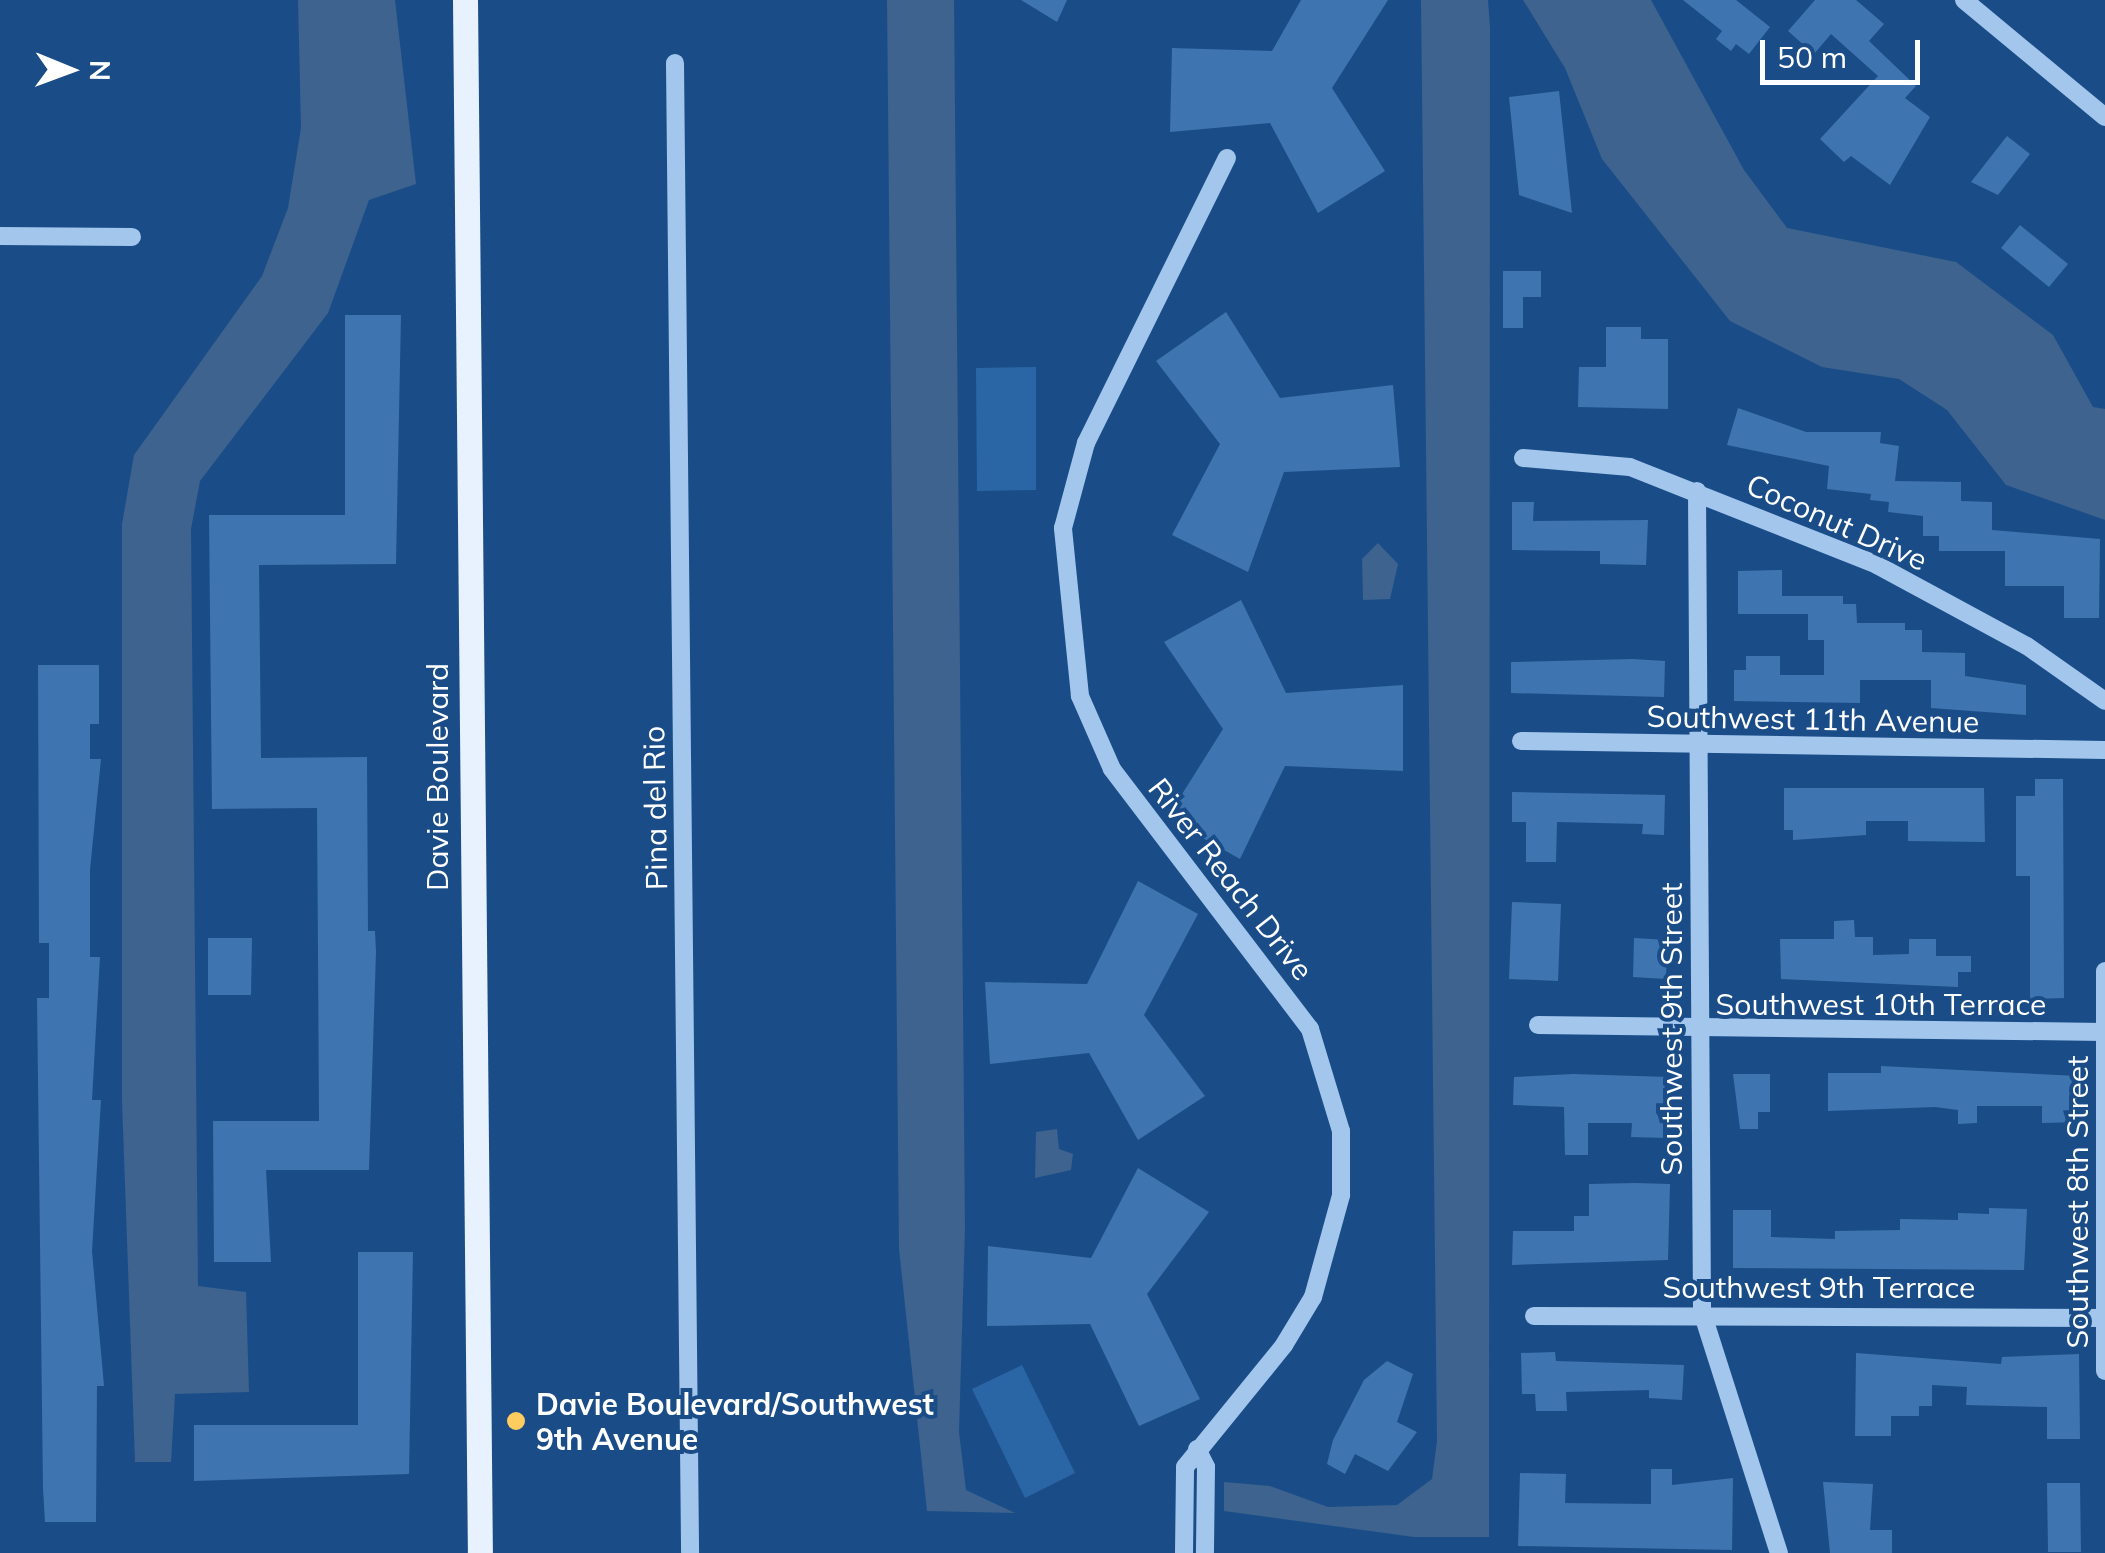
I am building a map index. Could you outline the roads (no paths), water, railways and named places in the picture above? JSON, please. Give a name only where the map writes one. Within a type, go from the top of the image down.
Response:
[{"type":"main road","name":"Davie Boulevard","points":[[464,0],[480,1553]]},
{"type":"street","points":[[1964,0],[2105,117]]},
{"type":"street","name":"Pina del Rio","points":[[675,62],[690,1553]]},
{"type":"street","name":"River Reach Drive","points":[[1184,1553],[1185,1467],[1284,1345],[1312,1297],[1341,1195],[1341,1131],[1310,1029],[1112,770],[1080,696],[1063,528],[1086,442],[1228,158]]},
{"type":"street","points":[[0,236],[132,237]]},
{"type":"street","name":"Coconut Drive","points":[[1523,458],[1630,468],[1878,565],[2027,646],[2105,701]]},
{"type":"street","name":"Southwest 9th Street","points":[[1697,491],[1702,1312],[1778,1553]]},
{"type":"street","name":"Southwest 11th Avenue","points":[[1520,741],[1698,747],[2105,750]]},
{"type":"street","name":"Southwest 8th Street","points":[[2105,972],[2105,1372]]},
{"type":"street","name":"Southwest 10th Terrace","points":[[1538,1025],[1698,1030],[2104,1032]]},
{"type":"street","name":"Southwest 9th Terrace","points":[[1534,1316],[1702,1312],[2104,1318]]},
{"type":"street","points":[[1197,1449],[1206,1467],[1205,1553]]},
{"type":"place","name":"Davie Boulevard/Southwest 9th Avenue","points":[[516,1421]]}]
